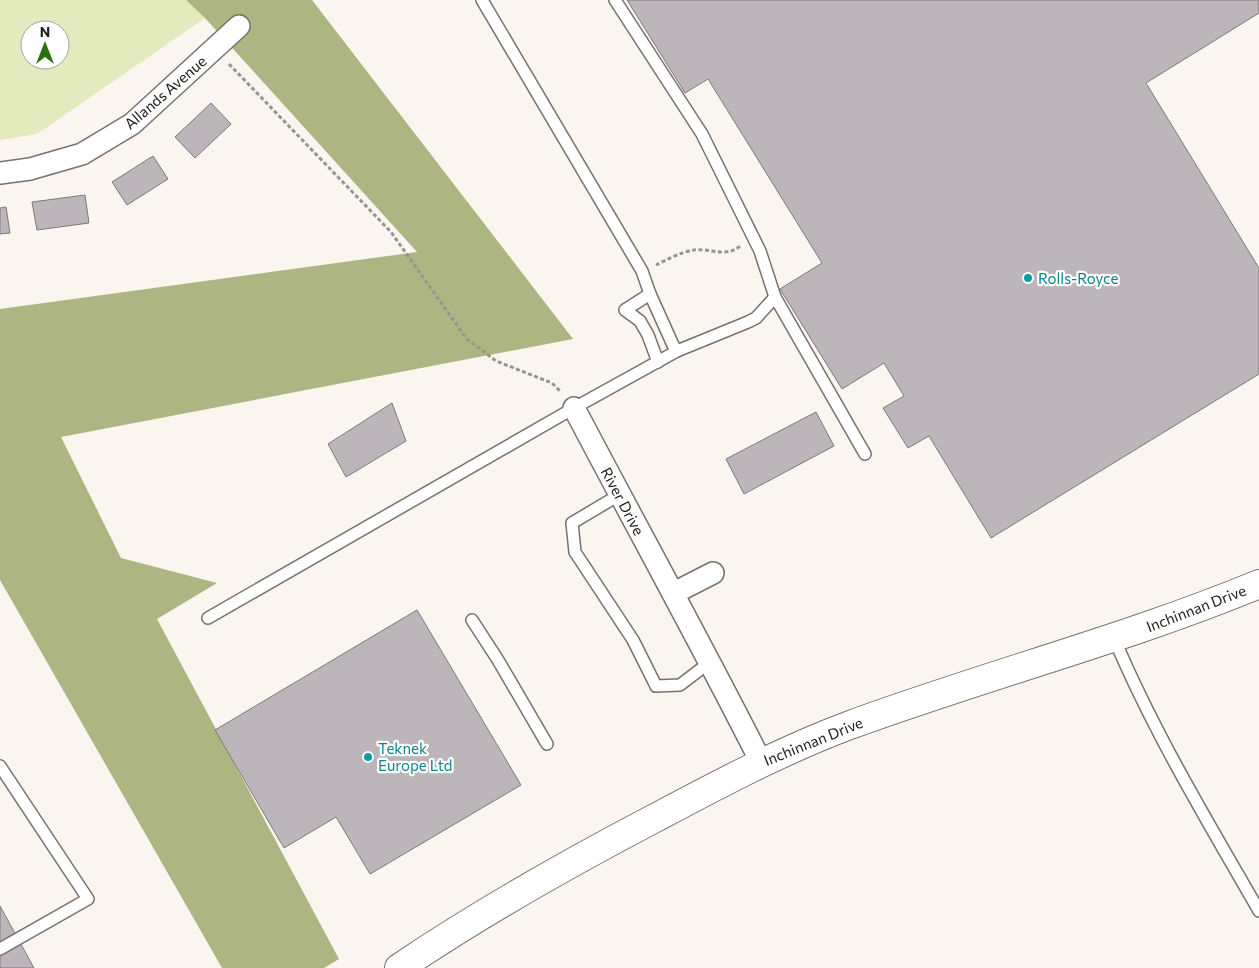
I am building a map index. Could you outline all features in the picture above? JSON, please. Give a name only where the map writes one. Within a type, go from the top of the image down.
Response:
[{"type":"street","name":"Allands Avenue","points":[[0,173],[30,169],[82,154],[132,124],[239,26]]},
{"type":"street","name":"River Drive","points":[[574,408],[710,662],[761,762]]},
{"type":"street","points":[[674,594],[713,573]]},
{"type":"street","name":"Inchinnan Drive","points":[[399,968],[476,917],[548,876],[761,762],[849,725],[1114,638],[1203,607],[1259,584]]},
{"type":"lane","points":[[482,0],[642,270],[650,294],[677,351]]},
{"type":"lane","points":[[615,0],[702,134],[760,251],[775,297],[865,454]]},
{"type":"lane","points":[[650,294],[625,310],[640,321],[648,335],[658,362]]},
{"type":"lane","points":[[208,618],[677,351],[756,318],[775,297]]},
{"type":"lane","points":[[620,495],[572,523],[575,552],[633,640],[656,686],[680,685],[710,662]]},
{"type":"lane","points":[[472,620],[498,660],[547,744]]},
{"type":"lane","points":[[1114,638],[1131,679],[1180,772],[1259,911]]},
{"type":"lane","points":[[0,766],[88,899],[0,949]]},
{"type":"path","points":[[215,48],[391,232],[466,338],[496,361],[552,384],[574,408]]},
{"type":"path","points":[[642,270],[693,250],[721,253]]},
{"type":"green space","points":[[0,0],[186,0],[205,18],[37,134],[0,140]]},
{"type":"green space","points":[[186,0],[312,0],[573,339],[61,437],[121,558],[217,583],[157,619],[339,959],[324,968],[222,968],[0,580],[0,309],[417,252],[205,18]]},
{"type":"building","name":"Rolls-Royce","points":[[627,0],[1259,0],[1259,13],[1146,83],[1259,268],[1259,374],[991,538],[929,436],[908,448],[883,408],[904,396],[884,363],[842,389],[780,289],[822,263],[708,79],[685,93]]},
{"type":"building","points":[[211,103],[231,124],[195,158],[175,137]]},
{"type":"building","points":[[153,156],[168,179],[127,205],[112,182]]},
{"type":"building","points":[[85,195],[89,223],[37,230],[32,202]]},
{"type":"building","points":[[6,207],[10,233],[0,234],[0,208]]},
{"type":"building","points":[[392,403],[406,441],[346,477],[328,444]]},
{"type":"building","points":[[816,412],[834,446],[744,494],[726,459]]},
{"type":"building","name":"Teknek Europe Ltd","points":[[417,610],[521,785],[370,874],[336,817],[284,848],[215,730]]},
{"type":"building","points":[[0,906],[34,968],[0,968]]},
{"type":"place","name":"Rolls-Royce","points":[[1028,278]]},
{"type":"place","name":"Teknek Europe Ltd","points":[[368,757]]}]
